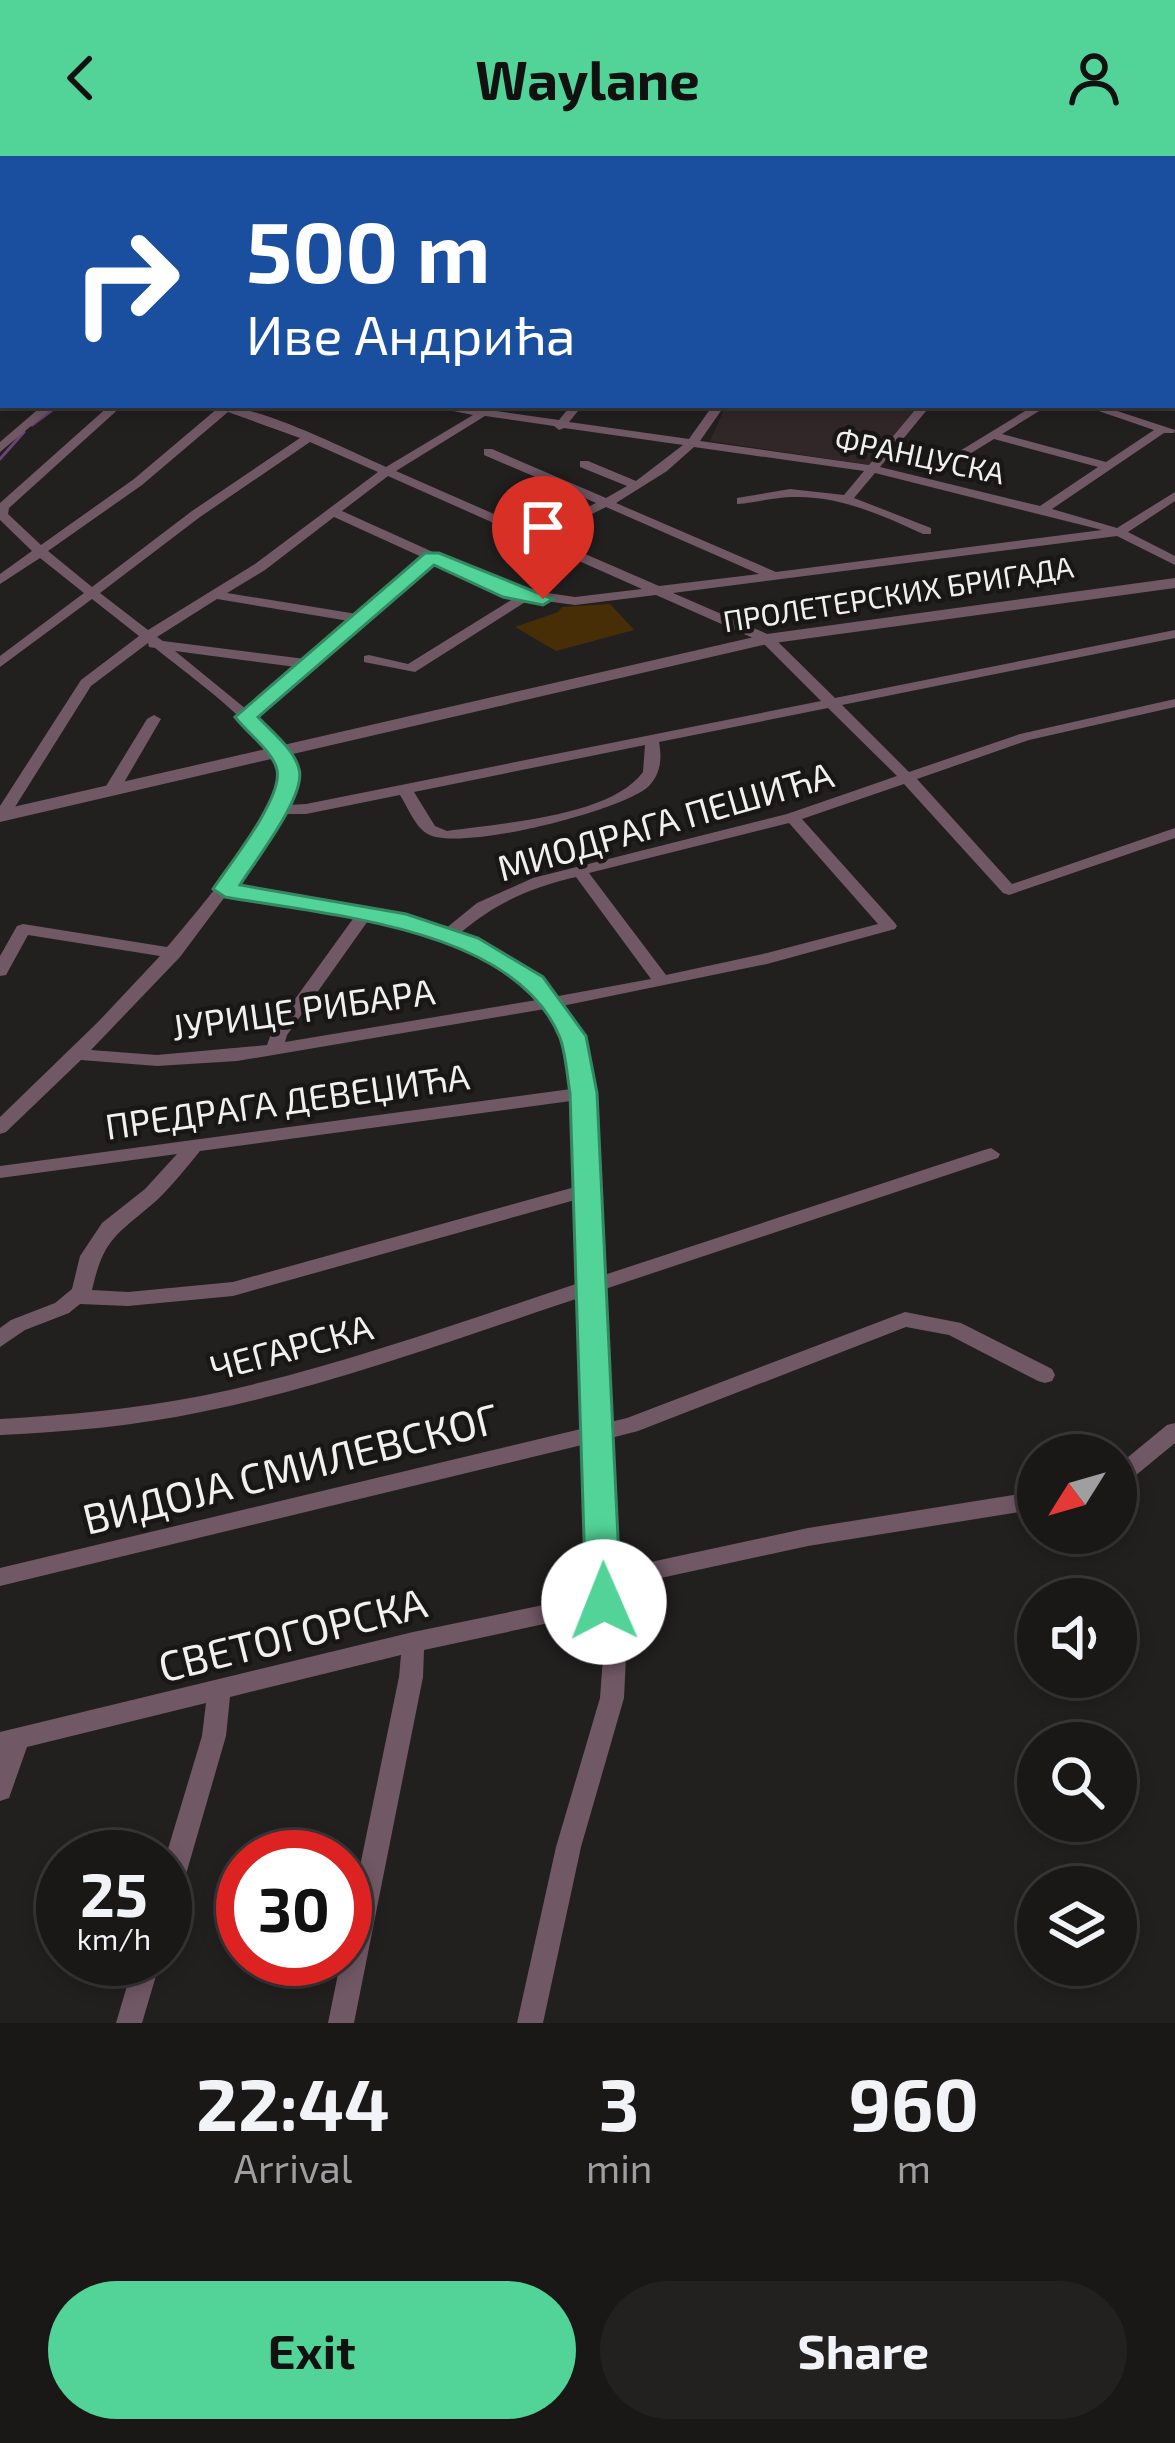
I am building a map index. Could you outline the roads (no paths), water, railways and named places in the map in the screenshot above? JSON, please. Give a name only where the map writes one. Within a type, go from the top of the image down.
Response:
[{"type":"street","points":[[0,448],[47,408]]},
{"type":"street","points":[[0,1128],[174,953],[225,889],[277,810],[289,773],[278,752],[246,717],[39,552],[2,515],[3,507],[114,408]]},
{"type":"street","points":[[0,580],[138,482],[221,408]]},
{"type":"street","points":[[229,408],[309,436],[766,639],[907,778],[1009,890],[1175,833]]},
{"type":"street","name":"ФРАНЦУСКА","points":[[447,408],[872,469],[1119,532],[1175,561]]},
{"type":"street","points":[[502,418],[511,408]]},
{"type":"street","points":[[559,427],[575,408]]},
{"type":"street","points":[[537,536],[670,468],[697,443],[717,408]]},
{"type":"street","points":[[848,498],[923,408]]},
{"type":"street","points":[[951,460],[1037,408]]},
{"type":"street","points":[[1098,408],[1169,430]]},
{"type":"street","points":[[1,815],[79,692],[387,470],[479,415]]},
{"type":"street","points":[[1042,510],[1169,430]]},
{"type":"street","points":[[992,435],[1107,466]]},
{"type":"street","points":[[0,663],[196,514],[309,436]]},
{"type":"street","points":[[488,452],[777,577]]},
{"type":"street","points":[[584,464],[637,486]]},
{"type":"street","points":[[741,501],[783,493],[848,498],[927,531]]},
{"type":"street","points":[[332,511],[525,597],[575,602],[1119,532],[1175,496]]},
{"type":"street","points":[[246,717],[432,557]]},
{"type":"street","name":"ПРОЛЕТЕРСКИХ БРИГАДА","points":[[1,815],[766,639],[1175,583]]},
{"type":"street","points":[[215,595],[359,619]]},
{"type":"street","points":[[369,659],[410,669],[525,597]]},
{"type":"street","points":[[277,810],[306,809],[1175,634]]},
{"type":"street","points":[[149,641],[308,664]]},
{"type":"street","name":"МИОДРАГА ПЕШИЋА","points":[[448,935],[501,897],[579,870],[791,818],[1025,737],[1175,704]]},
{"type":"street","points":[[111,790],[154,719]]},
{"type":"street","points":[[404,788],[429,830],[440,835],[588,808],[625,796],[646,781],[654,756],[651,738]]},
{"type":"street","name":"ЈУРИЦЕ РИБАРА","points":[[78,1054],[144,1063],[191,1062],[275,1049],[552,1004],[889,926],[791,818]]},
{"type":"street","points":[[579,870],[661,979]]},
{"type":"street","points":[[225,889],[448,935],[498,958],[534,983],[572,1036],[584,1093],[604,1591],[616,1649],[616,1682],[605,1735],[584,1788],[530,2023]]},
{"type":"street","points":[[275,1049],[278,1034],[364,915]]},
{"type":"street","points":[[0,971],[23,929],[174,953]]},
{"type":"street","name":"ПРЕДРАГА ДЕВЕЏИЋА","points":[[0,1172],[584,1093]]},
{"type":"street","points":[[78,1297],[86,1286],[90,1256],[109,1228],[152,1194],[193,1148]]},
{"type":"street","name":"ЧЕГАРСКА","points":[[0,1427],[64,1424],[278,1389],[992,1154]]},
{"type":"street","points":[[0,1339],[18,1325],[78,1297],[128,1299],[233,1288],[587,1190]]},
{"type":"street","name":"ВИДОЈА СМИЛЕВСКОГ","points":[[0,1577],[630,1425],[904,1319],[954,1328],[1046,1375]]},
{"type":"street","points":[[1137,1462],[1175,1430]]},
{"type":"street","name":"СВЕТОГОРСКА","points":[[9,1741],[219,1693],[808,1537],[1017,1503]]},
{"type":"street","points":[[341,2023],[411,1677],[413,1642]]},
{"type":"street","points":[[186,1830],[214,1736],[219,1693]]},
{"type":"street","points":[[0,1790],[9,1741]]},
{"type":"street","points":[[128,2023],[140,1986]]},
{"type":"waterway","points":[[32,425],[55,408]]},
{"type":"waterway","points":[[0,459],[24,432]]}]
